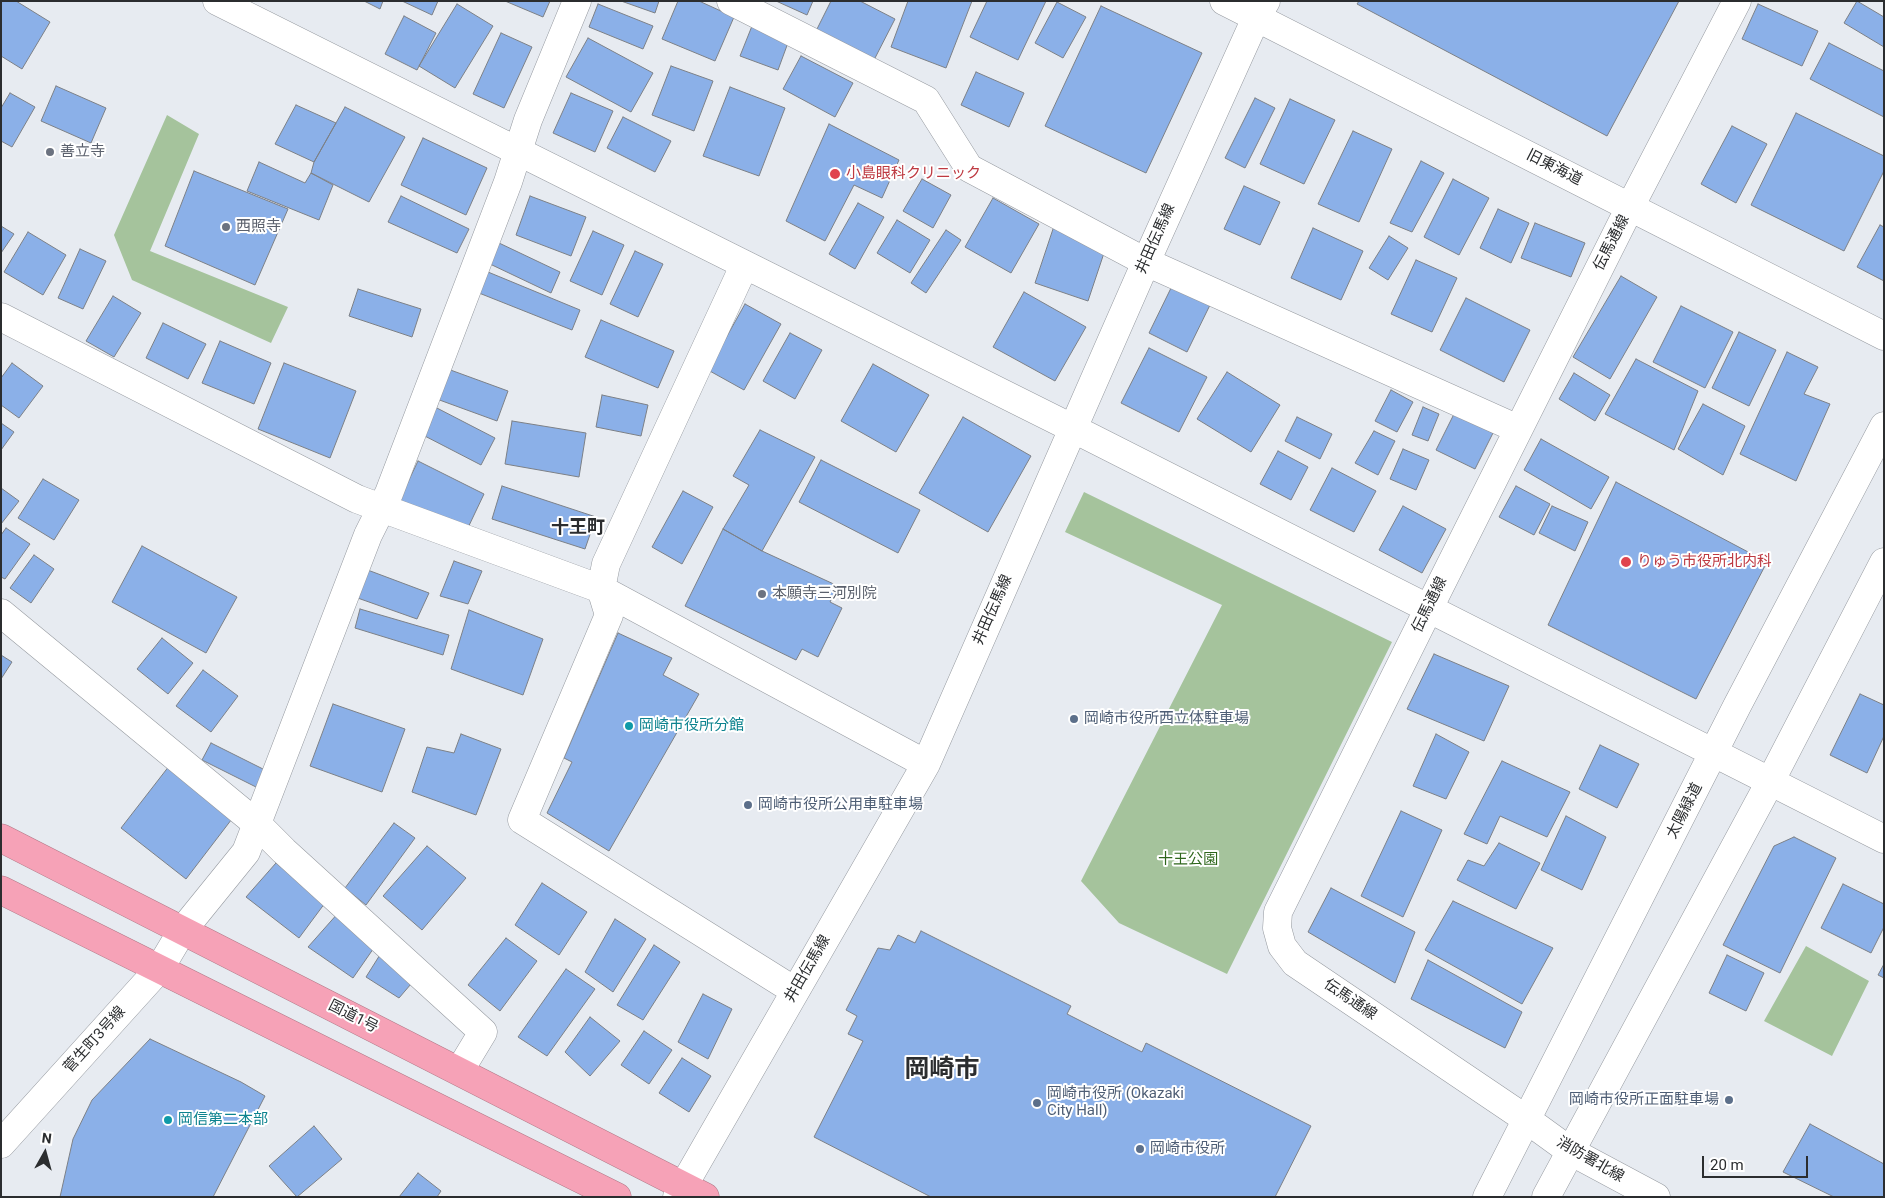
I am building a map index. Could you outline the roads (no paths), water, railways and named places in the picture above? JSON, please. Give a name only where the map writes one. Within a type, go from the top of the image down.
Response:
[{"type":"highway","name":"国道1号","points":[[1,838],[460,1070],[689,1193]]},
{"type":"highway","points":[[1,890],[617,1197]]},
{"type":"street","points":[[217,1],[744,266],[1072,428],[1884,839]]},
{"type":"street","name":"菅生町3号線","points":[[1,1144],[160,968],[182,931],[246,852],[368,535],[389,493],[518,152],[528,120],[577,1]]},
{"type":"street","points":[[731,1],[926,100],[970,168],[1146,262],[1518,429]]},
{"type":"street","name":"旧東海道","points":[[1224,1],[1261,10],[1630,207],[1884,336]]},
{"type":"street","name":"伝馬通線","points":[[1526,1119],[1295,964],[1282,946],[1277,928],[1278,912],[1518,429],[1737,1]]},
{"type":"street","name":"井田伝馬線","points":[[689,1193],[795,991],[926,764],[1072,428],[1261,10]]},
{"type":"street","points":[[744,266],[606,564],[600,589],[609,615],[522,820],[795,991]]},
{"type":"street","points":[[1,317],[380,509],[600,589],[926,764]]},
{"type":"street","name":"太陽緑道","points":[[1486,1197],[1884,426]]},
{"type":"street","points":[[1546,1197],[1770,782],[1884,562]]},
{"type":"street","points":[[1,613],[257,824],[284,851],[483,1032],[460,1070]]},
{"type":"street","name":"消防署北線","points":[[1526,1119],[1570,1151],[1656,1197]]},
{"type":"place","name":"善立寺","points":[[50,152]]},
{"type":"place","name":"小島眼科クリニック","points":[[835,174]]},
{"type":"place","name":"西照寺","points":[[226,227]]},
{"type":"place","name":"りゅう市役所北内科","points":[[1626,562]]},
{"type":"place","name":"本願寺三河別院","points":[[762,594]]},
{"type":"place","name":"岡崎市役所西立体駐車場","points":[[1074,719]]},
{"type":"place","name":"岡崎市役所分館","points":[[629,726]]},
{"type":"place","name":"岡崎市役所公用車駐車場","points":[[748,805]]},
{"type":"place","name":"岡崎市役所正面駐車場","points":[[1729,1100]]},
{"type":"place","name":"岡崎市役所 (Okazaki City Hall)","points":[[1037,1103]]},
{"type":"place","name":"岡信第二本部","points":[[168,1120]]},
{"type":"place","name":"岡崎市役所","points":[[1140,1149]]},
{"type":"district","name":"十王町","points":[[578,528]]},
{"type":"district","name":"岡崎市","points":[[942,1071]]},
{"type":"park label","name":"十王公園","points":[[1188,860]]}]
